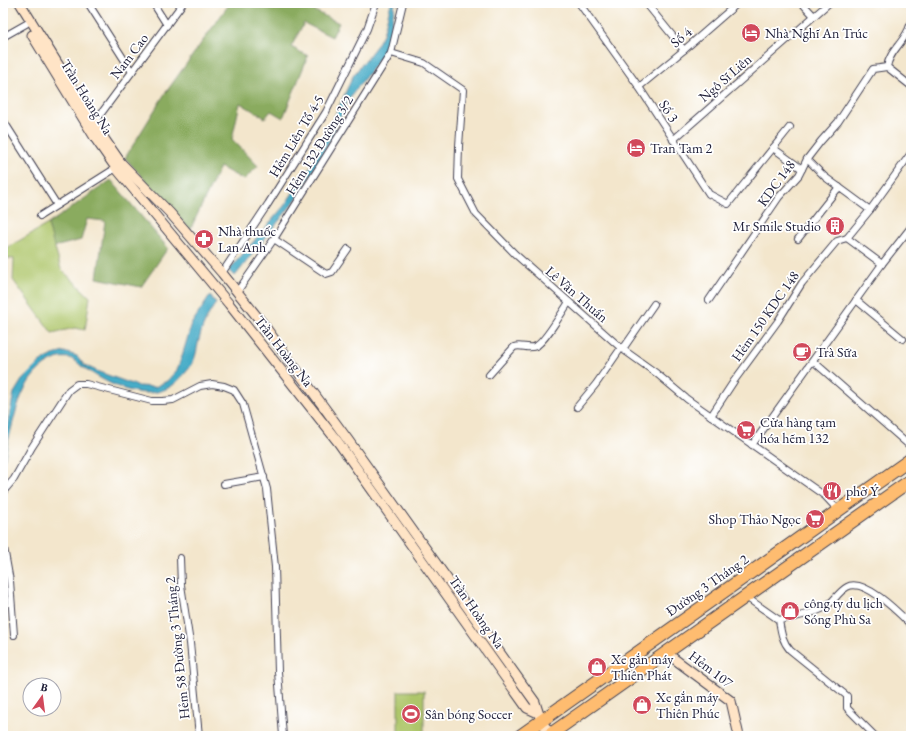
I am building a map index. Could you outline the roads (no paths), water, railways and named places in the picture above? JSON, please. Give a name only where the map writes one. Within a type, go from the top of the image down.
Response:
[{"type":"highway","name":"Đường 3 Tháng 2","points":[[520,736],[540,717],[911,458]]},
{"type":"highway","points":[[550,735],[665,652],[746,597],[911,480]]},
{"type":"main road","name":"Trần Hoàng Na","points":[[12,3],[95,138],[116,168],[213,284],[347,454],[527,708],[540,717]]},
{"type":"main road","name":"Trần Hoàng Na","points":[[20,3],[94,123],[122,163],[170,213],[222,273],[362,458],[534,702],[550,735]]},
{"type":"main road","points":[[213,284],[222,273]]},
{"type":"main road","points":[[229,304],[237,292]]},
{"type":"main road","name":"Hẻm 107","points":[[665,652],[731,701],[738,736]]},
{"type":"street","points":[[88,3],[132,72]]},
{"type":"street","points":[[153,3],[167,25]]},
{"type":"street","name":"Nam Cao","points":[[94,123],[183,3]]},
{"type":"street","name":"Hẻm Liên Tổ 4-5","points":[[222,273],[326,112],[367,29],[376,3]]},
{"type":"street","name":"Hẻm 132 Đường 3/2","points":[[237,292],[274,239],[391,53],[403,3]]},
{"type":"street","name":"Số 3","points":[[579,3],[639,88],[710,194],[728,204],[790,127]]},
{"type":"street","points":[[646,3],[684,50]]},
{"type":"street","points":[[650,9],[656,3]]},
{"type":"street","name":"Số 4","points":[[639,88],[738,3]]},
{"type":"street","points":[[802,3],[814,16]]},
{"type":"street","name":"Ngô Sĩ Liên","points":[[673,140],[829,3]]},
{"type":"street","points":[[3,37],[26,24]]},
{"type":"street","points":[[910,25],[903,40],[888,59],[887,67],[911,86]]},
{"type":"street","name":"Lê Văn Thuấn","points":[[391,53],[424,63],[463,90],[458,179],[476,214],[515,254],[621,348],[656,373],[687,399],[825,496],[838,510]]},
{"type":"street","name":"KDC 148","points":[[709,300],[779,198],[799,175],[807,160],[838,122],[874,69],[887,67]]},
{"type":"street","points":[[3,120],[57,205]]},
{"type":"street","points":[[773,148],[802,169]]},
{"type":"street","points":[[882,264],[847,238],[870,210],[911,153]]},
{"type":"street","name":"KDC 148","points":[[807,160],[825,177],[870,210]]},
{"type":"street","points":[[40,216],[116,168]]},
{"type":"street","points":[[798,239],[839,187]]},
{"type":"street","points":[[752,445],[882,264],[911,227]]},
{"type":"street","name":"Hẻm 150 KDC 148","points":[[711,416],[734,381],[778,321],[802,283],[838,240],[847,238]]},
{"type":"street","points":[[274,239],[326,274],[332,272],[348,249]]},
{"type":"street","points":[[856,300],[904,339]]},
{"type":"street","points":[[489,375],[514,347],[520,346],[532,348],[540,344],[568,302]]},
{"type":"street","points":[[577,407],[596,384],[621,348],[640,326],[654,304]]},
{"type":"street","points":[[813,361],[911,447]]},
{"type":"street","points":[[3,492],[14,479],[32,447],[69,390],[77,384],[93,386],[152,401],[173,400],[200,386],[212,384],[224,386],[234,390],[243,404],[264,477],[270,511],[275,567],[278,672],[283,736]]},
{"type":"street","points":[[224,484],[264,477]]},
{"type":"street","points":[[3,542],[10,581],[14,635]]},
{"type":"street","name":"Hẻm 58 Đường 3 Tháng 2","points":[[180,558],[181,585],[190,643],[199,736]]},
{"type":"street","points":[[746,597],[779,620],[803,616],[826,607],[841,591],[851,585],[863,587],[879,596],[911,624]]},
{"type":"street","points":[[779,620],[781,635],[785,645],[848,696],[847,708],[875,736]]},
{"type":"water","points":[[391,3],[395,3],[389,39],[383,54],[348,100],[327,146],[298,197],[235,276],[229,270],[284,206],[313,163],[353,76],[377,45],[383,34]]},
{"type":"water","points":[[210,296],[216,303],[203,327],[192,365],[173,385],[162,390],[151,393],[140,393],[128,390],[95,375],[70,358],[58,358],[45,365],[35,374],[22,394],[14,418],[3,463],[3,445],[14,393],[22,380],[39,363],[53,355],[64,352],[77,356],[84,365],[99,372],[138,386],[155,387],[167,381],[177,370],[192,323]]},
{"type":"place","name":"Nhà Nghĩ An Trúc","points":[[751,33]]},
{"type":"place","name":"Tran Tam 2","points":[[636,148]]},
{"type":"place","name":"Mr Smile Studio","points":[[835,226]]},
{"type":"place","name":"Nhà thuốc Lan Anh","points":[[204,239]]},
{"type":"place","name":"Trà Sữa","points":[[802,352]]},
{"type":"place","name":"Cửa hàng tạm hóa hẽm 132","points":[[746,430]]},
{"type":"place","name":"phở Ý","points":[[832,491]]},
{"type":"place","name":"Shop Thảo Ngọc","points":[[815,519]]},
{"type":"place","name":"công ty du lịch Sóng Phù Sa","points":[[790,611]]},
{"type":"place","name":"Xe gắn máy Thiên Phát","points":[[597,667]]},
{"type":"place","name":"Xe gắn máy Thiên Phúc","points":[[642,705]]},
{"type":"place","name":"Sân bóng Soccer","points":[[411,714]]}]
